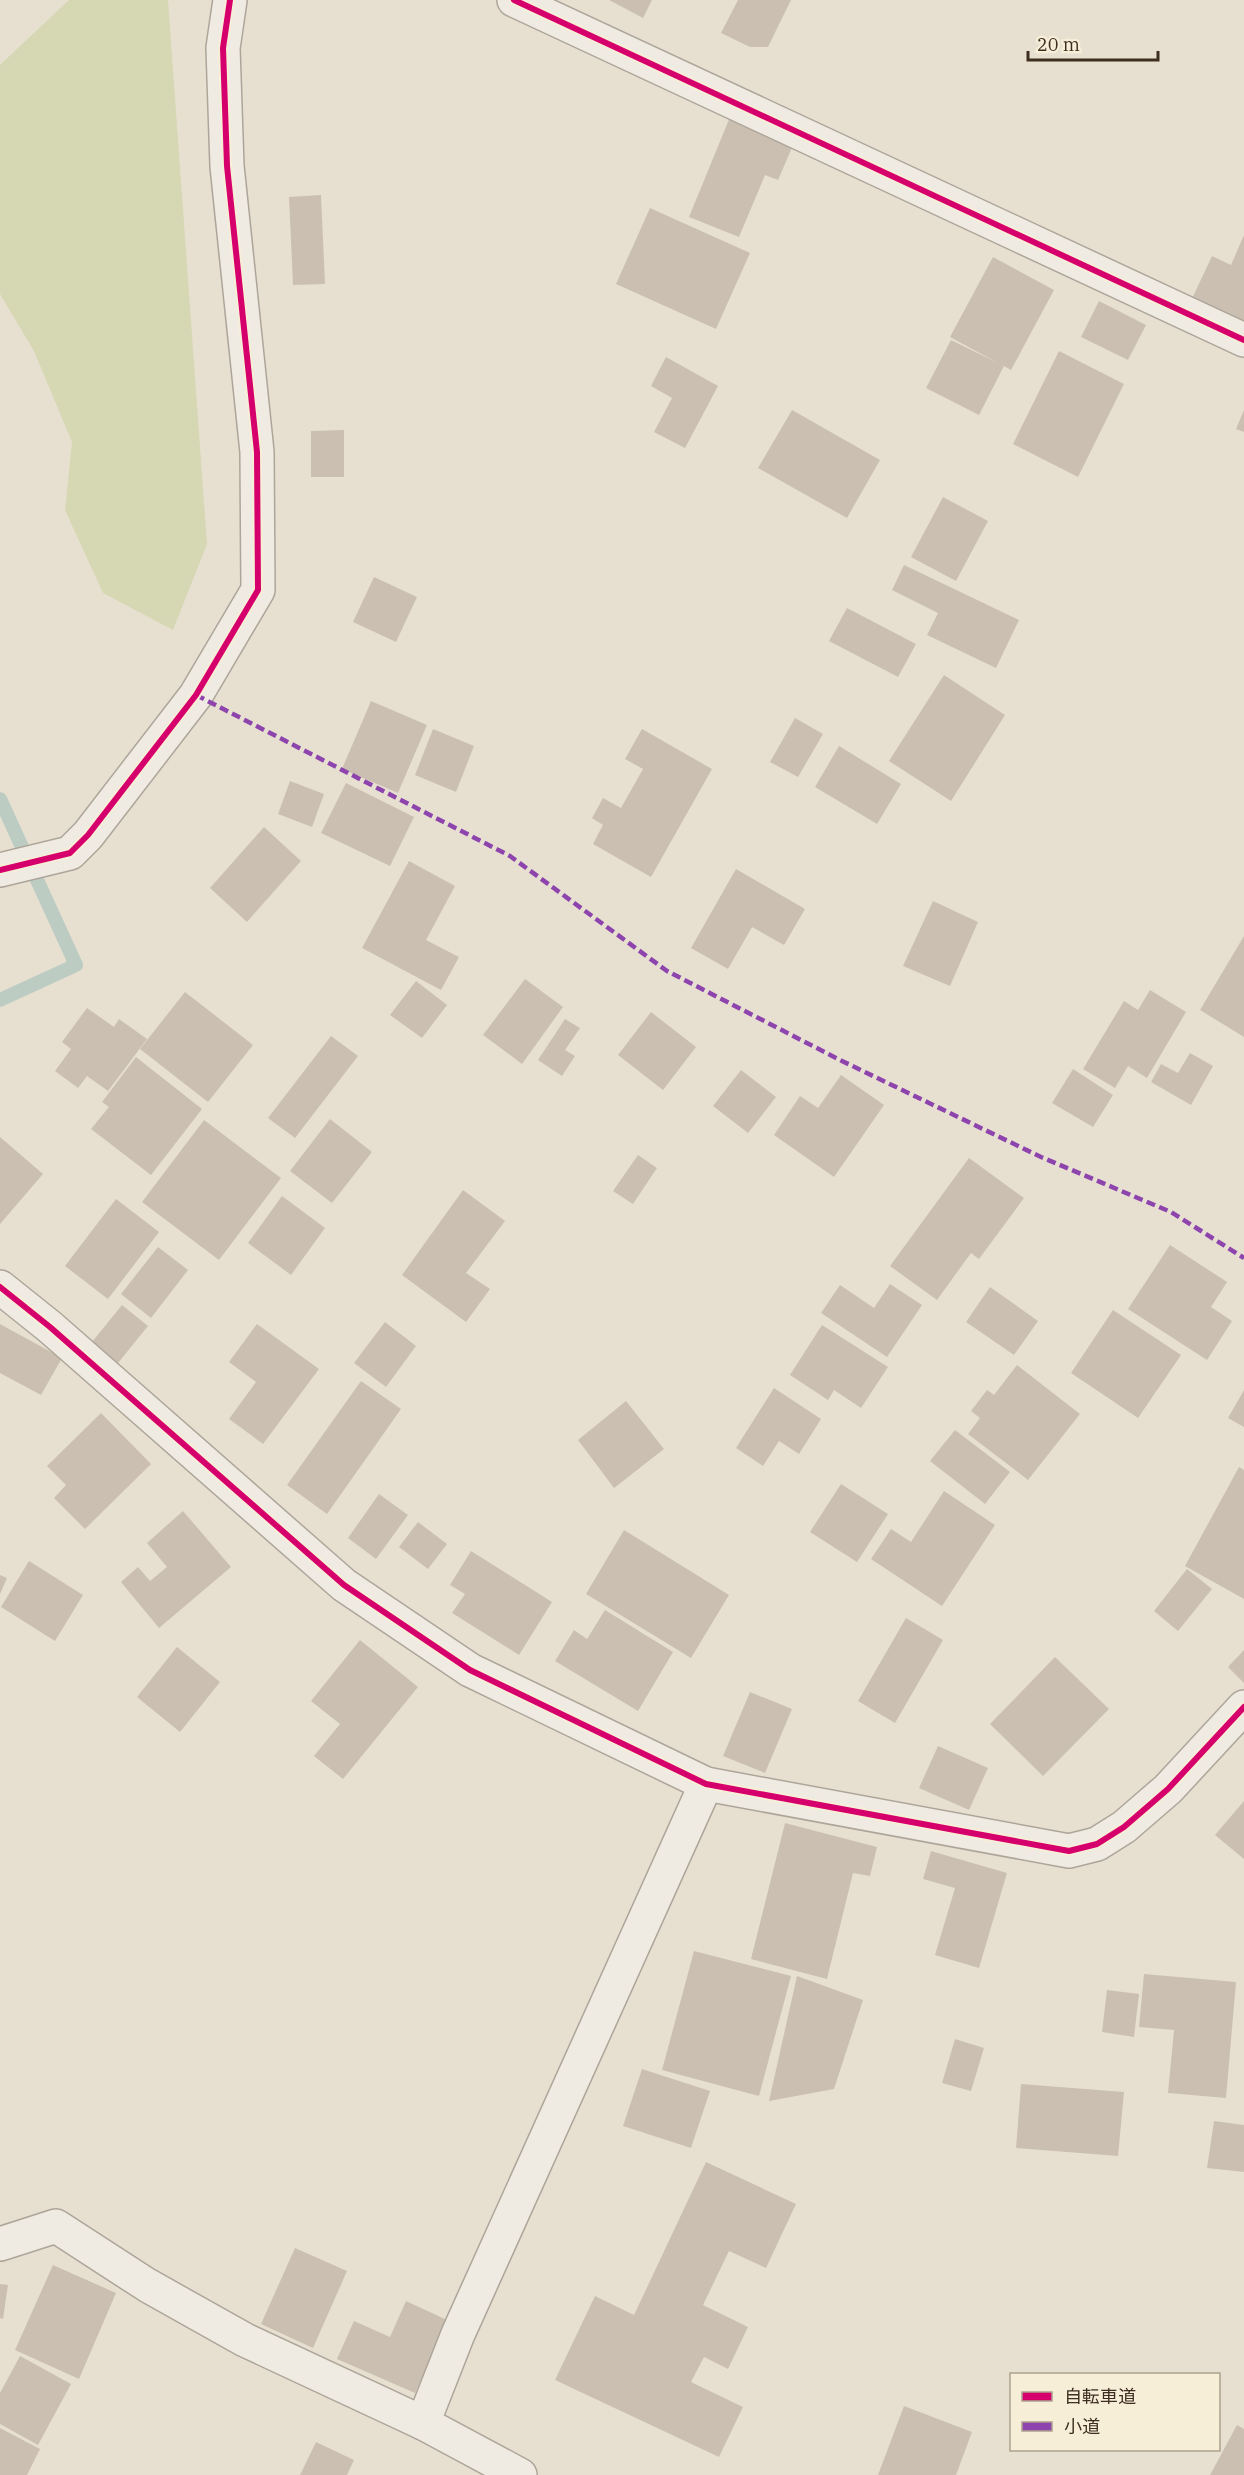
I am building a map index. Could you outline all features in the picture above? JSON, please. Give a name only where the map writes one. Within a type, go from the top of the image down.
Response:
[{"type":"street","points":[[0,870],[70,853],[88,835],[196,695],[258,590],[257,452],[226,166],[223,48],[230,0]]},
{"type":"street","points":[[514,0],[1244,340]]},
{"type":"street","points":[[0,1287],[50,1327],[344,1585],[470,1670],[706,1784],[1069,1851],[1097,1844],[1124,1827],[1168,1789],[1244,1707]]},
{"type":"street","points":[[423,2423],[458,2334],[706,1784]]},
{"type":"street","points":[[0,2244],[56,2226],[147,2285],[245,2340],[423,2423],[520,2475]]},
{"type":"green space","points":[[69,0],[168,0],[207,544],[173,630],[103,593],[65,510],[72,442],[34,351],[0,294],[0,65]]},
{"type":"building","points":[[609,0],[652,0],[643,18]]},
{"type":"building","points":[[738,0],[791,0],[768,47],[750,47],[721,33]]},
{"type":"building","points":[[730,117],[794,143],[778,180],[765,175],[739,237],[689,217]]},
{"type":"building","points":[[321,195],[325,284],[293,285],[289,197]]},
{"type":"building","points":[[650,208],[750,253],[716,329],[616,284]]},
{"type":"building","points":[[1244,235],[1244,328],[1190,303],[1212,256],[1231,265]]},
{"type":"building","points":[[993,257],[1054,290],[1011,370],[1004,366],[979,415],[926,388],[951,340],[998,363],[950,337]]},
{"type":"building","points":[[1099,301],[1146,325],[1128,360],[1081,337]]},
{"type":"building","points":[[1059,351],[1124,384],[1078,477],[1013,444]]},
{"type":"building","points":[[666,357],[718,386],[685,448],[654,432],[672,398],[651,386]]},
{"type":"building","points":[[792,410],[880,460],[847,518],[758,468]]},
{"type":"building","points":[[1244,410],[1244,432],[1236,429]]},
{"type":"building","points":[[344,430],[344,477],[311,477],[311,431]]},
{"type":"building","points":[[943,497],[988,521],[956,581],[911,557]]},
{"type":"building","points":[[904,565],[1019,620],[996,668],[927,635],[938,613],[892,590]]},
{"type":"building","points":[[374,577],[417,597],[396,642],[353,622]]},
{"type":"building","points":[[847,608],[916,644],[898,677],[829,641]]},
{"type":"building","points":[[944,675],[1005,715],[951,801],[889,761]]},
{"type":"building","points":[[371,701],[427,725],[398,793],[342,769]]},
{"type":"building","points":[[795,718],[823,734],[798,777],[770,762]]},
{"type":"building","points":[[433,729],[474,746],[456,792],[415,775]]},
{"type":"building","points":[[642,729],[712,769],[651,877],[593,844],[603,825],[592,818],[603,798],[621,808],[643,769],[625,759]]},
{"type":"building","points":[[839,746],[901,784],[877,824],[815,787]]},
{"type":"building","points":[[290,781],[324,794],[312,827],[278,814]]},
{"type":"building","points":[[346,783],[414,817],[390,866],[321,833]]},
{"type":"building","points":[[264,827],[301,861],[247,922],[210,888]]},
{"type":"building","points":[[409,861],[455,886],[426,940],[459,957],[441,990],[362,948]]},
{"type":"building","points":[[736,869],[805,909],[784,945],[752,927],[728,969],[691,948]]},
{"type":"building","points":[[933,901],[978,922],[950,986],[903,966]]},
{"type":"building","points":[[1244,936],[1244,1037],[1200,1010]]},
{"type":"building","points":[[525,979],[563,1007],[522,1064],[483,1035]]},
{"type":"building","points":[[416,981],[447,1005],[422,1038],[390,1015]]},
{"type":"building","points":[[1150,990],[1186,1012],[1147,1078],[1128,1066],[1115,1088],[1083,1069],[1124,1001],[1138,1010]]},
{"type":"building","points":[[185,992],[253,1045],[208,1102],[140,1049]]},
{"type":"building","points":[[87,1008],[114,1027],[119,1019],[147,1039],[108,1091],[87,1076],[78,1088],[55,1071],[71,1049],[62,1042]]},
{"type":"building","points":[[651,1012],[696,1047],[663,1090],[618,1055]]},
{"type":"building","points":[[565,1019],[580,1028],[565,1050],[575,1056],[562,1076],[538,1060]]},
{"type":"building","points":[[331,1036],[358,1056],[295,1138],[268,1118]]},
{"type":"building","points":[[1190,1053],[1213,1066],[1191,1105],[1151,1082],[1161,1064],[1178,1073]]},
{"type":"building","points":[[136,1057],[202,1109],[151,1175],[91,1129],[109,1107],[102,1102]]},
{"type":"building","points":[[1073,1069],[1113,1095],[1093,1127],[1052,1103]]},
{"type":"building","points":[[741,1070],[776,1097],[748,1133],[713,1106]]},
{"type":"building","points":[[841,1075],[884,1105],[834,1177],[774,1135],[800,1096],[818,1108]]},
{"type":"building","points":[[330,1119],[372,1152],[332,1203],[290,1171]]},
{"type":"building","points":[[204,1120],[281,1178],[219,1260],[142,1202]]},
{"type":"building","points":[[0,1137],[43,1174],[0,1224]]},
{"type":"building","points":[[638,1155],[657,1168],[633,1204],[613,1191]]},
{"type":"building","points":[[969,1158],[1024,1198],[979,1259],[971,1253],[937,1300],[890,1266]]},
{"type":"building","points":[[463,1190],[505,1221],[466,1273],[490,1289],[466,1322],[402,1275]]},
{"type":"building","points":[[282,1196],[325,1228],[291,1275],[248,1243]]},
{"type":"building","points":[[116,1199],[159,1232],[108,1299],[65,1266]]},
{"type":"building","points":[[1170,1245],[1227,1282],[1211,1307],[1232,1321],[1207,1360],[1128,1309]]},
{"type":"building","points":[[158,1247],[188,1270],[151,1318],[121,1294]]},
{"type":"building","points":[[890,1284],[922,1305],[887,1357],[821,1313],[840,1285],[874,1308]]},
{"type":"building","points":[[990,1287],[1038,1321],[1014,1355],[966,1322]]},
{"type":"building","points":[[122,1305],[148,1326],[118,1363],[92,1342]]},
{"type":"building","points":[[1113,1310],[1181,1355],[1138,1418],[1071,1373]]},
{"type":"building","points":[[385,1322],[416,1346],[386,1387],[354,1363]]},
{"type":"building","points":[[0,1324],[62,1358],[41,1395],[0,1373]]},
{"type":"building","points":[[257,1324],[319,1369],[263,1444],[229,1419],[256,1382],[229,1362]]},
{"type":"building","points":[[822,1325],[888,1367],[861,1408],[834,1390],[828,1400],[790,1375]]},
{"type":"building","points":[[1017,1365],[1080,1414],[1028,1480],[968,1434],[980,1418],[971,1411],[987,1390],[994,1395]]},
{"type":"building","points":[[361,1381],[401,1409],[327,1514],[287,1485]]},
{"type":"building","points":[[774,1388],[821,1419],[799,1454],[779,1441],[763,1466],[736,1448]]},
{"type":"building","points":[[1244,1390],[1244,1427],[1228,1418]]},
{"type":"building","points":[[626,1401],[664,1449],[614,1488],[578,1440]]},
{"type":"building","points":[[101,1413],[151,1464],[85,1529],[54,1498],[66,1485],[47,1466]]},
{"type":"building","points":[[955,1430],[1010,1472],[985,1504],[930,1461]]},
{"type":"building","points":[[1239,1467],[1244,1470],[1244,1599],[1185,1566]]},
{"type":"building","points":[[841,1484],[888,1514],[857,1562],[810,1532]]},
{"type":"building","points":[[944,1491],[995,1525],[942,1606],[871,1559],[891,1529],[911,1542]]},
{"type":"building","points":[[379,1494],[408,1515],[376,1559],[348,1538]]},
{"type":"building","points":[[183,1511],[231,1567],[159,1628],[121,1582],[138,1567],[150,1581],[167,1567],[147,1543]]},
{"type":"building","points":[[418,1522],[447,1544],[428,1569],[399,1547]]},
{"type":"building","points":[[624,1530],[729,1595],[691,1658],[586,1594]]},
{"type":"building","points":[[471,1551],[552,1602],[519,1655],[452,1613],[465,1594],[450,1585]]},
{"type":"building","points":[[29,1561],[83,1595],[55,1641],[1,1607]]},
{"type":"building","points":[[1187,1569],[1212,1589],[1178,1631],[1154,1611]]},
{"type":"building","points":[[0,1575],[7,1578],[0,1594]]},
{"type":"building","points":[[605,1610],[673,1652],[638,1711],[555,1661],[574,1630],[587,1639]]},
{"type":"building","points":[[906,1618],[943,1640],[895,1723],[858,1701]]},
{"type":"building","points":[[360,1640],[418,1687],[343,1779],[314,1756],[340,1724],[311,1701]]},
{"type":"building","points":[[177,1647],[220,1682],[180,1732],[137,1697]]},
{"type":"building","points":[[1244,1650],[1244,1683],[1228,1667]]},
{"type":"building","points":[[1055,1657],[1109,1709],[1043,1776],[990,1724]]},
{"type":"building","points":[[750,1692],[792,1709],[765,1773],[723,1756]]},
{"type":"building","points":[[938,1746],[988,1768],[969,1810],[919,1788]]},
{"type":"building","points":[[1244,1801],[1244,1859],[1215,1835]]},
{"type":"building","points":[[785,1823],[877,1847],[870,1876],[853,1873],[827,1979],[751,1959]]},
{"type":"building","points":[[931,1851],[1007,1873],[979,1968],[935,1955],[955,1888],[923,1879]]},
{"type":"building","points":[[694,1951],[791,1976],[759,2096],[662,2070]]},
{"type":"building","points":[[1144,1974],[1236,1982],[1226,2098],[1168,2093],[1174,2030],[1139,2027]]},
{"type":"building","points":[[797,1976],[863,2000],[834,2089],[769,2101]]},
{"type":"building","points":[[1107,1990],[1139,1994],[1134,2037],[1102,2032]]},
{"type":"building","points":[[955,2039],[984,2048],[971,2091],[942,2083]]},
{"type":"building","points":[[642,2069],[710,2091],[691,2148],[623,2126]]},
{"type":"building","points":[[1021,2084],[1124,2092],[1118,2156],[1016,2148]]},
{"type":"building","points":[[1214,2121],[1244,2125],[1244,2172],[1207,2168]]},
{"type":"building","points":[[706,2162],[796,2204],[766,2268],[729,2251],[703,2305],[748,2327],[728,2369],[704,2357],[691,2382],[743,2407],[719,2457],[555,2380],[595,2296],[634,2315]]},
{"type":"building","points":[[295,2248],[347,2271],[313,2348],[261,2324]]},
{"type":"building","points":[[53,2265],[116,2293],[79,2379],[15,2350]]},
{"type":"building","points":[[0,2284],[8,2285],[3,2319],[0,2318]]},
{"type":"building","points":[[406,2301],[447,2320],[415,2393],[337,2359],[354,2321],[390,2337]]},
{"type":"building","points":[[20,2356],[71,2384],[38,2445],[0,2424],[0,2393]]},
{"type":"building","points":[[904,2406],[972,2432],[956,2475],[878,2475]]},
{"type":"building","points":[[1237,2425],[1244,2429],[1244,2475],[1210,2475]]},
{"type":"building","points":[[0,2428],[40,2449],[27,2475],[0,2475]]},
{"type":"building","points":[[316,2442],[354,2460],[347,2475],[300,2475]]},
{"type":"waterway","points":[[0,799],[76,965],[0,1000]]},
{"type":"marked path","points":[[196,695],[510,856],[667,971],[840,1060],[1041,1157],[1171,1212],[1244,1258]]},
{"type":"cycle path","points":[[0,870],[70,853],[88,835],[196,695],[258,590],[257,452],[227,166],[223,48],[230,0]]},
{"type":"cycle path","points":[[514,0],[1244,340]]},
{"type":"cycle path","points":[[0,1287],[50,1327],[344,1585],[470,1670],[706,1784],[1069,1851],[1097,1844],[1124,1827],[1168,1789],[1244,1707]]}]
